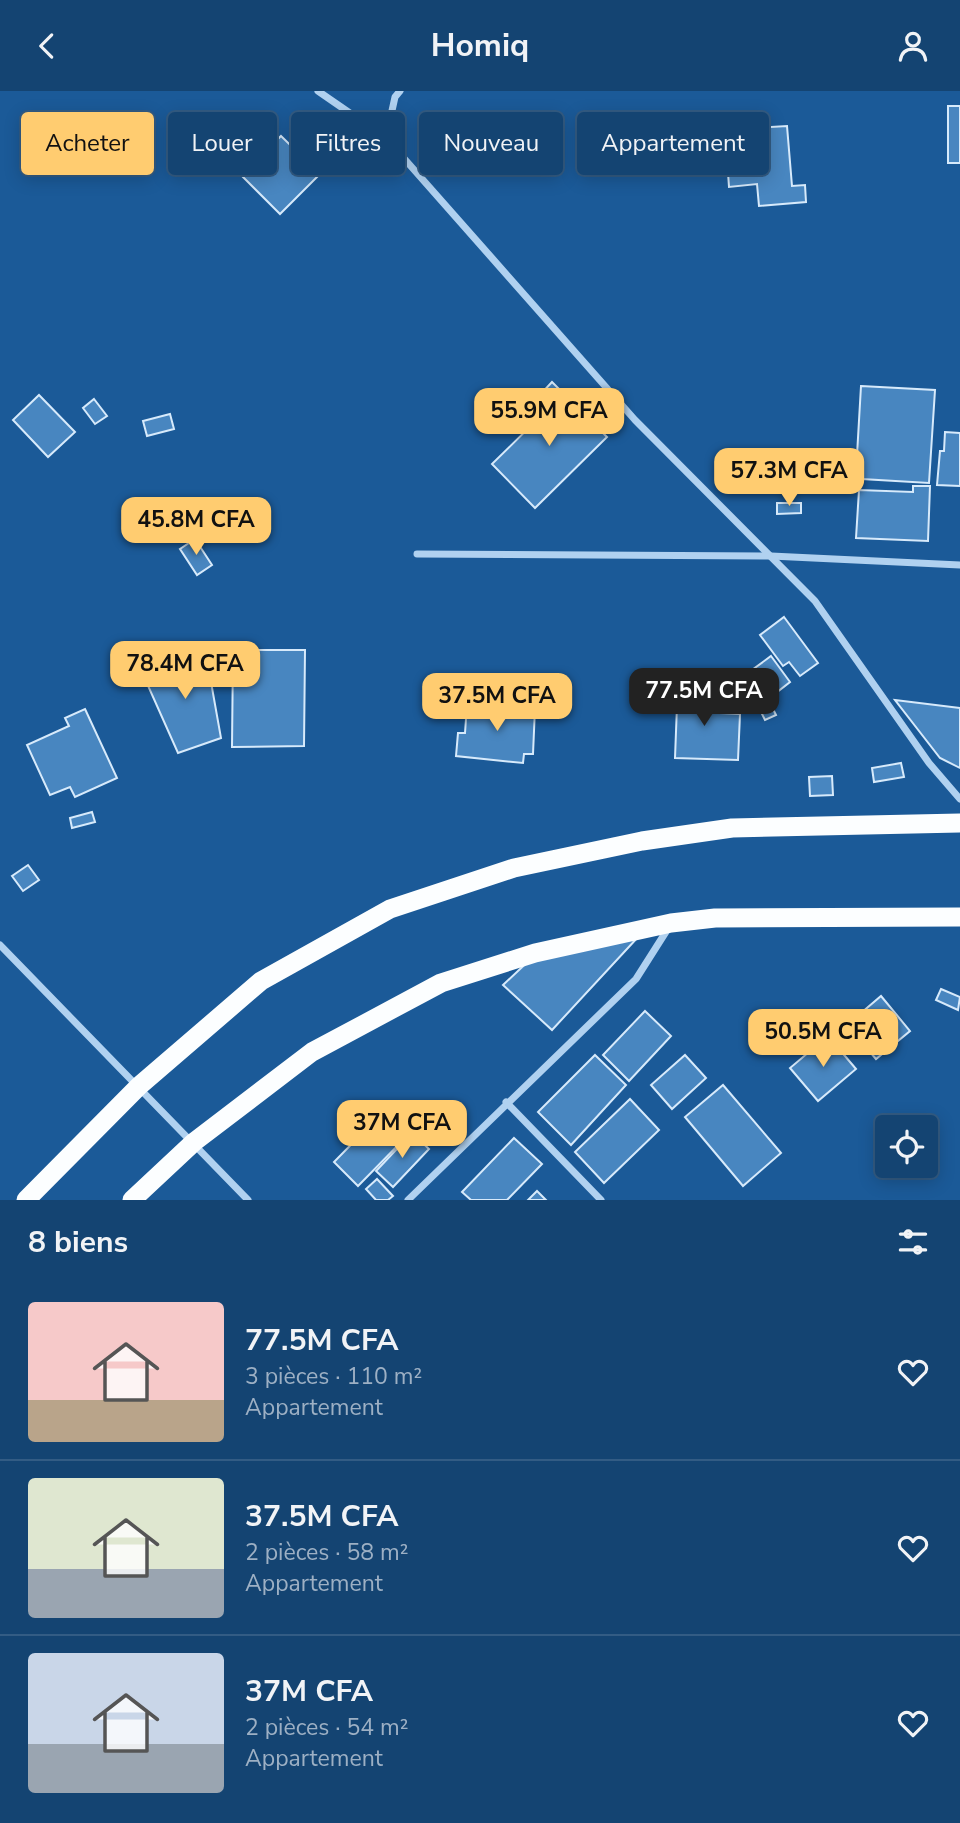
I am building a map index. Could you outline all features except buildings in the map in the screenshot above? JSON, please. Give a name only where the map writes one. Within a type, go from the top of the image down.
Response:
[{"type":"highway","points":[[26,1200],[139,1086],[261,981],[390,909],[514,868],[642,841],[732,828],[960,823]]},
{"type":"highway","points":[[132,1200],[194,1142],[312,1052],[441,983],[551,949],[671,923],[715,918],[960,917]]},
{"type":"street","points":[[318,91],[348,112]]},
{"type":"street","points":[[392,112],[395,97],[400,91]]},
{"type":"street","points":[[405,160],[635,420],[815,601],[929,762],[960,799]]},
{"type":"street","points":[[417,554],[771,556],[960,565]]},
{"type":"street","points":[[408,1200],[506,1102],[636,979],[671,923]]},
{"type":"street","points":[[0,945],[248,1200]]},
{"type":"street","points":[[506,1102],[601,1200]]}]
